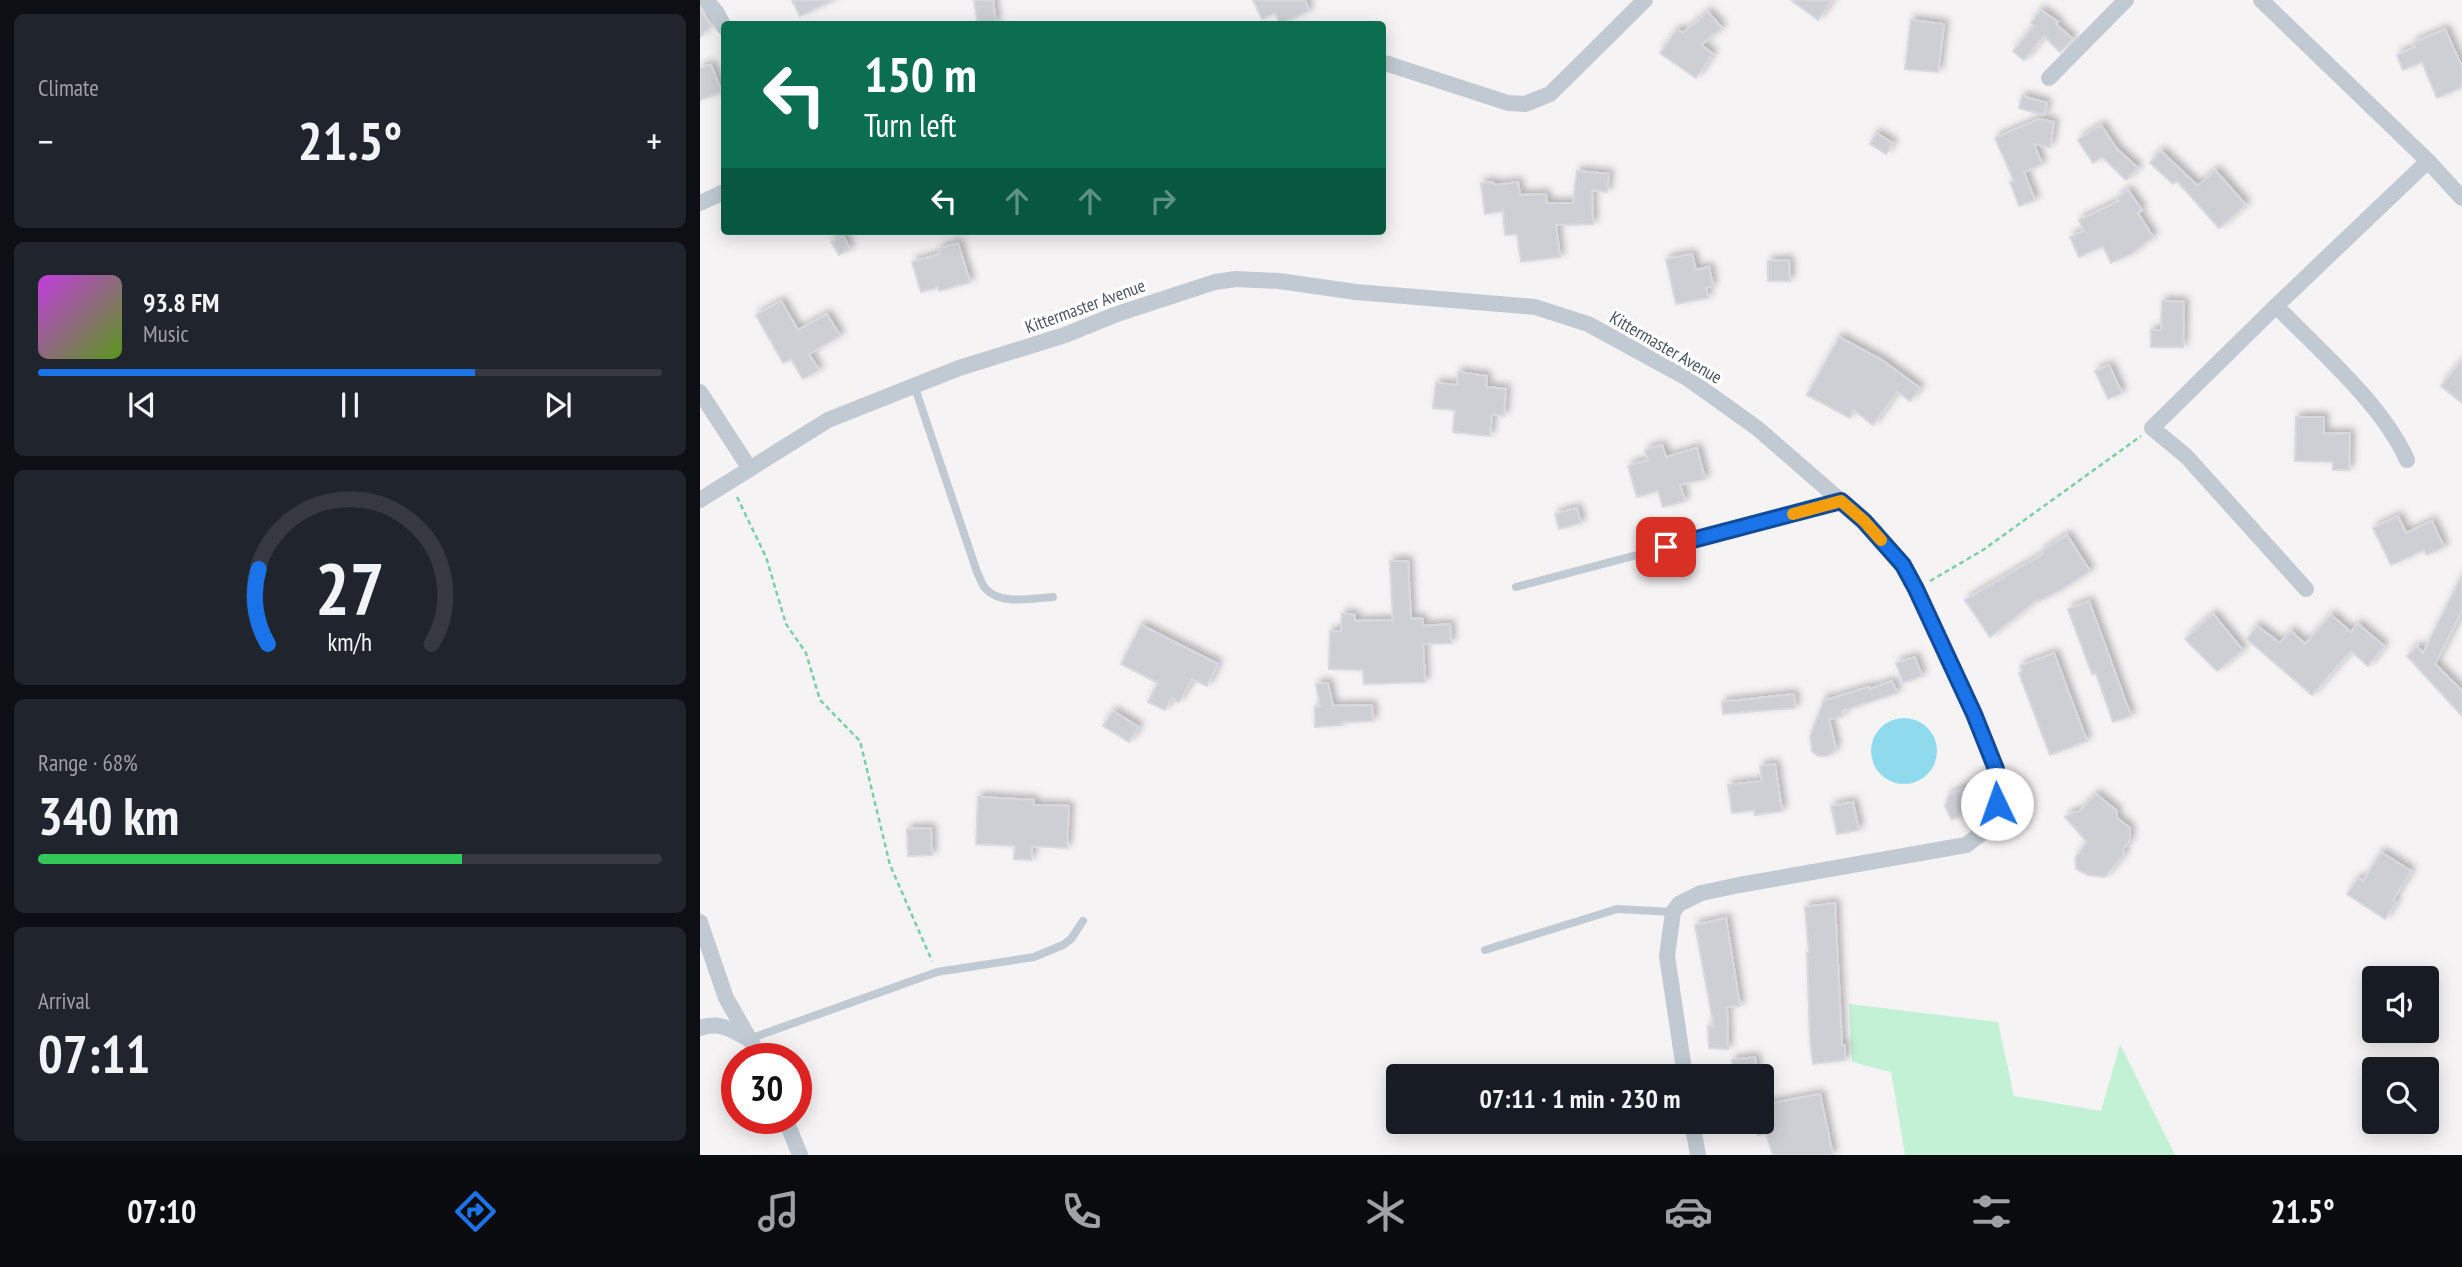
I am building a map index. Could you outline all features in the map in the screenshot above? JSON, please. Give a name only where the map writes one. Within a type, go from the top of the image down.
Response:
[{"type":"street","points":[[706,0],[721,21]]},
{"type":"street","points":[[1386,63],[1508,103],[1525,104],[1550,94],[1645,0]]},
{"type":"street","points":[[2049,78],[2126,0]]},
{"type":"street","points":[[2261,0],[2428,161],[2462,198]]},
{"type":"street","points":[[2306,589],[2186,456],[2152,428],[2428,161]]},
{"type":"street","points":[[700,203],[721,193]]},
{"type":"street","name":"Kittermaster Avenue","points":[[700,500],[828,421],[914,385],[1214,282],[1236,279],[1279,281],[1397,296],[1535,307],[1588,324],[1687,378],[1757,428],[1864,521],[1903,565],[1916,589],[1974,714],[1996,769],[1997,804],[1990,827],[1966,845],[1739,885],[1687,899],[1673,912]]},
{"type":"street","points":[[2276,306],[2383,419],[2399,442],[2407,460]]},
{"type":"street","points":[[700,392],[750,469]]},
{"type":"street","points":[[1673,912],[1667,956],[1683,1064]]},
{"type":"street","points":[[700,922],[718,981],[751,1043]]},
{"type":"street","points":[[700,1028],[712,1024],[721,1025],[748,1038]]},
{"type":"street","points":[[791,1134],[800,1155]]},
{"type":"street","points":[[1694,1134],[1698,1155]]},
{"type":"lane","points":[[914,385],[985,589],[999,597],[1014,600],[1053,597]]},
{"type":"lane","points":[[1516,587],[1841,501]]},
{"type":"lane","points":[[1485,950],[1617,909],[1673,912]]},
{"type":"lane","points":[[748,1038],[937,972],[1034,957],[1063,945],[1071,939],[1083,921]]},
{"type":"path","points":[[1916,589],[1983,550],[2152,428]]},
{"type":"path","points":[[732,480],[741,509],[766,557],[786,624],[806,653],[820,700],[860,741],[890,865],[937,972]]},
{"type":"green space","points":[[1849,1004],[1998,1022],[2014,1096],[2101,1111],[2120,1044],[2175,1155],[1905,1155],[1891,1072],[1852,1062]]},
{"type":"water","points":[[1910,718],[1928,727],[1935,738],[1935,764],[1928,775],[1917,782],[1898,784],[1880,775],[1873,764],[1871,745],[1880,727],[1891,720]]},
{"type":"building","points":[[792,0],[834,0],[800,16]]},
{"type":"building","points":[[974,0],[993,0],[996,21],[978,21]]},
{"type":"building","points":[[1253,0],[1305,0],[1309,11],[1287,21],[1279,21],[1275,13],[1262,19]]},
{"type":"building","points":[[1791,0],[1832,0],[1818,20]]},
{"type":"building","points":[[700,9],[712,26],[700,37]]},
{"type":"building","points":[[2041,10],[2058,22],[2056,24],[2073,39],[2060,52],[2044,36],[2024,60],[2013,51],[2034,26],[2031,23]]},
{"type":"building","points":[[1708,12],[1722,28],[1701,45],[1713,54],[1696,78],[1660,53],[1677,29],[1683,33]]},
{"type":"building","points":[[1911,20],[1944,24],[1938,72],[1905,69]]},
{"type":"building","points":[[2445,29],[2462,67],[2462,87],[2437,98],[2422,62],[2403,70],[2397,55],[2415,47],[2413,43]]},
{"type":"building","points":[[711,65],[721,92],[700,100],[700,68]]},
{"type":"building","points":[[2022,96],[2047,103],[2044,115],[2019,108]]},
{"type":"building","points":[[2039,119],[2054,122],[2050,147],[2034,144],[2042,164],[2024,172],[2035,200],[2019,206],[2010,182],[2014,181],[1995,138]]},
{"type":"building","points":[[2101,125],[2117,149],[2138,168],[2126,180],[2102,157],[2093,163],[2078,140]]},
{"type":"building","points":[[1876,133],[1893,143],[1886,154],[1870,144]]},
{"type":"building","points":[[2161,151],[2198,186],[2215,170],[2246,205],[2219,228],[2177,181],[2173,184],[2150,163]]},
{"type":"building","points":[[1577,171],[1609,174],[1607,192],[1592,190],[1593,224],[1556,225],[1560,257],[1521,262],[1517,234],[1505,235],[1503,211],[1485,214],[1481,183],[1493,182],[1494,185],[1518,182],[1520,195],[1546,194],[1547,203],[1573,203]]},
{"type":"building","points":[[2128,190],[2142,210],[2138,213],[2153,237],[2131,254],[2111,263],[2103,246],[2079,257],[2070,237],[2084,231],[2079,220],[2119,201],[2117,198]]},
{"type":"building","points":[[843,236],[850,249],[839,255],[831,242]]},
{"type":"building","points":[[958,243],[970,282],[939,291],[938,287],[921,292],[912,262],[940,254],[939,249]]},
{"type":"building","points":[[1692,254],[1696,270],[1709,267],[1713,286],[1706,288],[1708,298],[1676,304],[1666,259]]},
{"type":"building","points":[[1789,260],[1790,281],[1768,281],[1768,261]]},
{"type":"building","points":[[781,301],[798,330],[827,314],[840,336],[809,354],[819,370],[803,379],[791,359],[783,363],[756,315]]},
{"type":"building","points":[[2162,301],[2184,302],[2183,347],[2151,347],[2151,330],[2161,330]]},
{"type":"building","points":[[1839,337],[1882,360],[1920,388],[1910,401],[1897,392],[1873,425],[1854,410],[1850,418],[1807,395]]},
{"type":"building","points":[[2462,360],[2462,403],[2441,386]]},
{"type":"building","points":[[2109,365],[2122,393],[2108,399],[2095,371]]},
{"type":"building","points":[[1458,372],[1487,376],[1486,387],[1506,389],[1504,416],[1492,414],[1490,436],[1453,432],[1455,410],[1433,408],[1436,383],[1457,385]]},
{"type":"building","points":[[2296,417],[2324,417],[2324,434],[2350,433],[2349,470],[2333,470],[2333,462],[2295,461]]},
{"type":"building","points":[[1662,445],[1666,457],[1697,448],[1705,479],[1680,485],[1685,501],[1663,507],[1658,491],[1637,497],[1628,466],[1648,460],[1645,450]]},
{"type":"building","points":[[1577,508],[1581,523],[1559,529],[1555,514]]},
{"type":"building","points":[[2398,516],[2406,533],[2432,521],[2444,547],[2427,555],[2424,550],[2391,565],[2373,528]]},
{"type":"building","points":[[2067,535],[2090,571],[2061,590],[2039,601],[2038,599],[1990,637],[1965,600],[2043,554],[2042,551]]},
{"type":"building","points":[[1390,561],[1408,561],[1411,619],[1422,618],[1423,626],[1450,624],[1451,643],[1423,644],[1425,682],[1364,684],[1363,670],[1329,669],[1330,631],[1341,631],[1342,614],[1355,615],[1355,621],[1393,620]]},
{"type":"building","points":[[2462,575],[2462,611],[2435,664],[2462,691],[2462,716],[2407,656],[2417,646],[2423,653]]},
{"type":"building","points":[[2089,601],[2131,716],[2113,722],[2096,673],[2092,674],[2068,609]]},
{"type":"building","points":[[2213,614],[2243,650],[2217,671],[2185,639]]},
{"type":"building","points":[[2331,615],[2351,632],[2358,624],[2384,646],[2368,666],[2351,651],[2312,695],[2247,639],[2257,626],[2280,643],[2291,631],[2305,644]]},
{"type":"building","points":[[1141,625],[1218,664],[1207,686],[1192,679],[1179,702],[1172,698],[1165,710],[1148,702],[1158,683],[1121,664]]},
{"type":"building","points":[[2054,653],[2087,741],[2050,755],[2019,673],[2022,671],[2020,666]]},
{"type":"building","points":[[1915,657],[1922,676],[1903,683],[1896,663]]},
{"type":"building","points":[[1892,681],[1897,693],[1842,711],[1843,716],[1829,719],[1836,748],[1832,753],[1818,756],[1812,751],[1810,736],[1826,695],[1826,700]]},
{"type":"building","points":[[1328,683],[1333,706],[1372,705],[1373,721],[1342,722],[1342,725],[1315,727],[1315,707],[1320,707],[1316,684]]},
{"type":"building","points":[[1794,694],[1795,708],[1723,714],[1722,702]]},
{"type":"building","points":[[1113,711],[1139,727],[1129,742],[1103,726]]},
{"type":"building","points":[[1775,764],[1782,811],[1755,815],[1754,810],[1732,813],[1728,785],[1762,781],[1760,766]]},
{"type":"building","points":[[1963,788],[1972,809],[1952,820],[1945,806],[1949,795]]},
{"type":"building","points":[[2096,794],[2117,811],[2117,818],[2130,828],[2130,840],[2123,849],[2124,854],[2105,877],[2088,875],[2076,869],[2076,857],[2087,842],[2065,817],[2079,812]]},
{"type":"building","points":[[978,797],[1034,800],[1034,805],[1069,806],[1067,848],[1032,846],[1031,860],[1014,859],[1015,846],[976,844]]},
{"type":"building","points":[[1853,802],[1859,830],[1837,834],[1831,806]]},
{"type":"building","points":[[931,828],[932,855],[908,856],[907,829]]},
{"type":"building","points":[[2381,852],[2411,871],[2385,919],[2347,894],[2358,878],[2363,881]]},
{"type":"building","points":[[1835,903],[1845,1060],[1813,1064],[1805,907]]},
{"type":"building","points":[[1726,918],[1740,1006],[1727,1007],[1728,1049],[1709,1048],[1708,1026],[1714,1027],[1695,925]]},
{"type":"building","points":[[1755,1057],[1756,1064],[1733,1064],[1732,1060]]},
{"type":"building","points":[[1820,1094],[1833,1155],[1773,1155],[1766,1134],[1774,1134],[1774,1103]]},
{"type":"slow traffic","points":[[1793,514],[1841,501],[1881,540]]},
{"type":"route","points":[[1666,547],[1841,501],[1864,521],[1903,565],[1916,589],[1974,714],[1996,769],[1997,804]]}]
